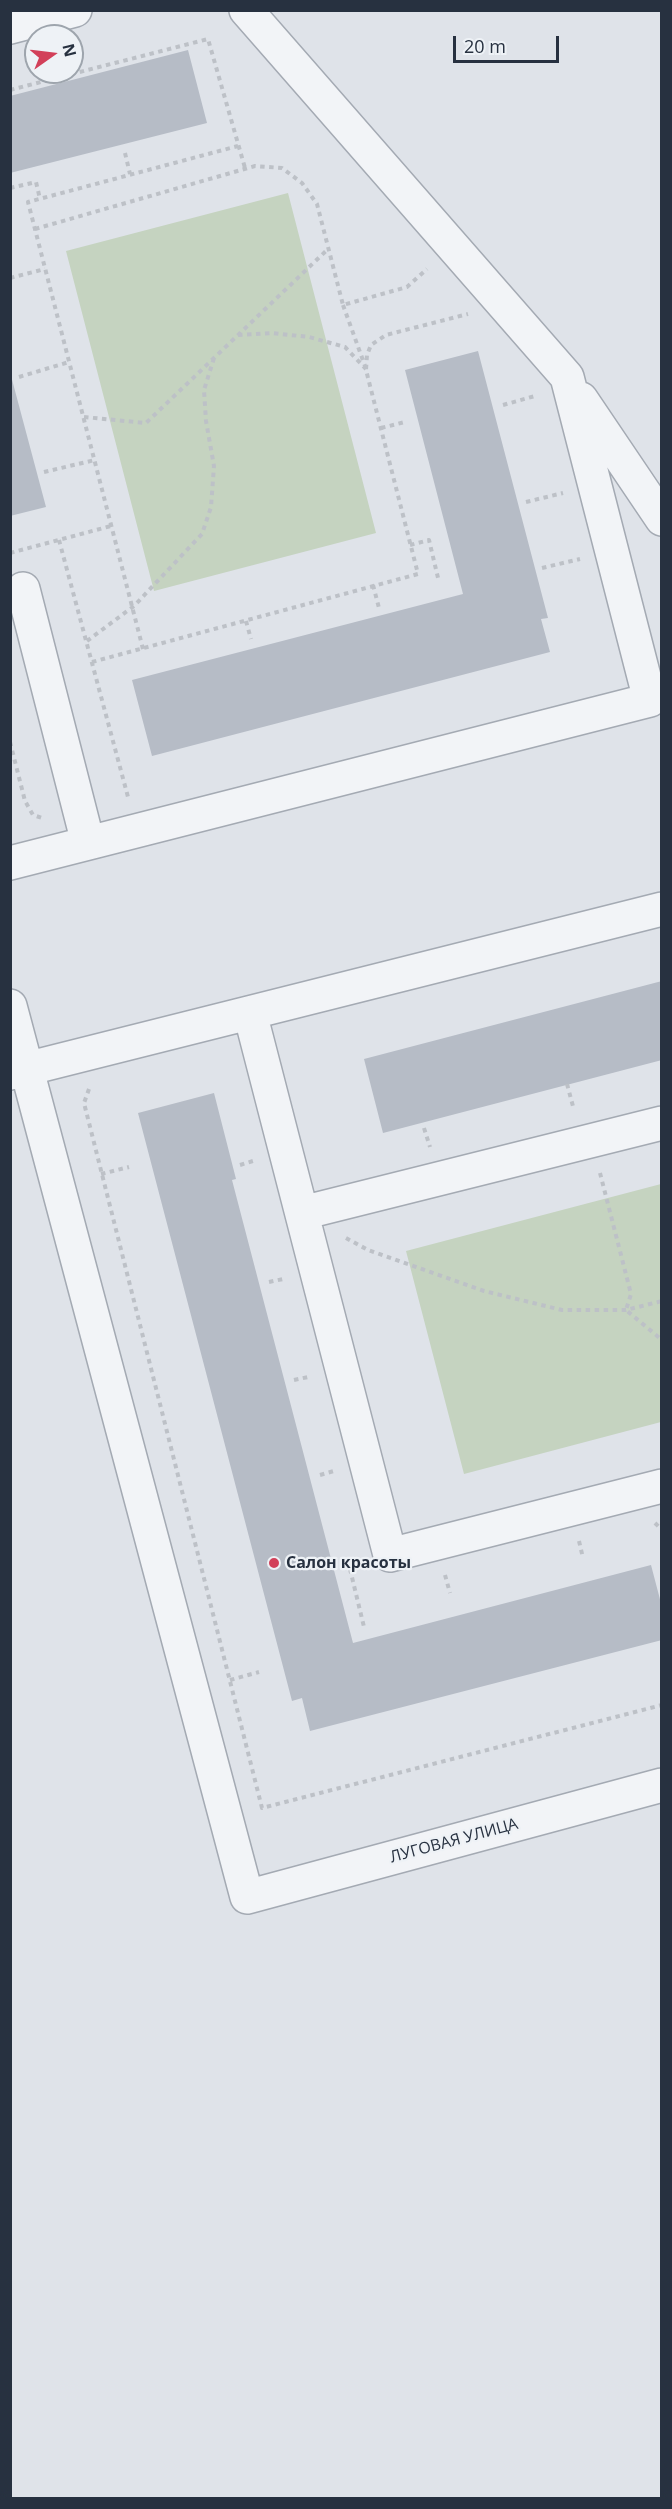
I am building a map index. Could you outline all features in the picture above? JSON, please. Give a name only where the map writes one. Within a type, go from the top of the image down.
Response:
[{"type":"street","points":[[10,27],[75,10]]},
{"type":"street","points":[[246,10],[452,247],[556,385],[662,519]]},
{"type":"street","points":[[10,863],[84,827],[650,700],[556,385]]},
{"type":"street","points":[[23,590],[84,827]]},
{"type":"street","points":[[10,1006],[19,1071],[662,909]]},
{"type":"street","points":[[250,1013],[390,1555],[662,1486]]},
{"type":"street","name":"ЛУГОВАЯ УЛИЦА","points":[[19,1071],[247,1897],[662,1785]]},
{"type":"street","points":[[302,1213],[662,1123]]},
{"type":"path","points":[[10,90],[208,39],[245,168]]},
{"type":"path","points":[[143,649],[134,606],[111,526],[28,202],[238,146]]},
{"type":"path","points":[[125,153],[130,174]]},
{"type":"path","points":[[35,229],[255,166],[282,168],[303,183],[317,204],[343,305],[366,370],[417,574],[92,662]]},
{"type":"path","points":[[10,188],[36,182],[40,199]]},
{"type":"path","points":[[343,305],[407,287],[452,247]]},
{"type":"path","points":[[84,417],[146,423],[328,248]]},
{"type":"path","points":[[10,278],[45,269]]},
{"type":"path","points":[[366,370],[367,355],[376,339],[470,314]]},
{"type":"path","points":[[238,335],[272,333],[309,337],[345,347],[366,370]]},
{"type":"path","points":[[87,641],[134,606],[202,534],[208,516],[214,466],[206,421],[204,390],[214,358]]},
{"type":"path","points":[[19,377],[69,362]]},
{"type":"path","points":[[503,405],[556,385]]},
{"type":"path","points":[[381,428],[405,422]]},
{"type":"path","points":[[44,472],[95,460]]},
{"type":"path","points":[[526,502],[569,492]]},
{"type":"path","points":[[10,553],[111,526]]},
{"type":"path","points":[[59,540],[129,800]]},
{"type":"path","points":[[410,545],[429,540],[439,582]]},
{"type":"path","points":[[542,568],[586,557]]},
{"type":"path","points":[[374,585],[379,608]]},
{"type":"path","points":[[246,621],[251,639]]},
{"type":"path","points":[[10,742],[25,801],[33,815],[84,827],[129,800],[140,797]]},
{"type":"path","points":[[567,1084],[576,1118],[585,1115],[592,1140],[631,1294],[626,1310]]},
{"type":"path","points":[[90,1086],[84,1103],[262,1808],[662,1705]]},
{"type":"path","points":[[424,1128],[432,1154]]},
{"type":"path","points":[[101,1174],[129,1167]]},
{"type":"path","points":[[302,1213],[368,1250],[484,1291],[562,1310],[626,1310],[662,1301]]},
{"type":"path","points":[[626,1310],[662,1340]]},
{"type":"path","points":[[294,1380],[316,1375]]},
{"type":"path","points":[[577,1534],[583,1558]]},
{"type":"path","points":[[364,1566],[350,1569],[364,1627]]},
{"type":"path","points":[[444,1568],[450,1593]]},
{"type":"path","points":[[230,1680],[260,1672]]},
{"type":"green space","points":[[288,193],[376,533],[154,591],[66,251]]},
{"type":"green space","points":[[661,1184],[661,1422],[464,1474],[406,1251]]},
{"type":"building","points":[[188,50],[207,123],[10,173],[10,96],[56,84],[84,84],[84,77]]},
{"type":"building","points":[[478,351],[548,618],[541,619],[550,652],[152,756],[132,680],[463,594],[405,370]]},
{"type":"building","points":[[10,372],[46,507],[10,516]]},
{"type":"building","points":[[662,981],[662,1060],[383,1133],[364,1059]]},
{"type":"building","points":[[214,1093],[236,1179],[232,1180],[353,1643],[651,1565],[662,1607],[662,1640],[310,1731],[302,1698],[292,1701],[138,1113]]},
{"type":"place","name":"Салон красоты","points":[[274,1563]]}]
